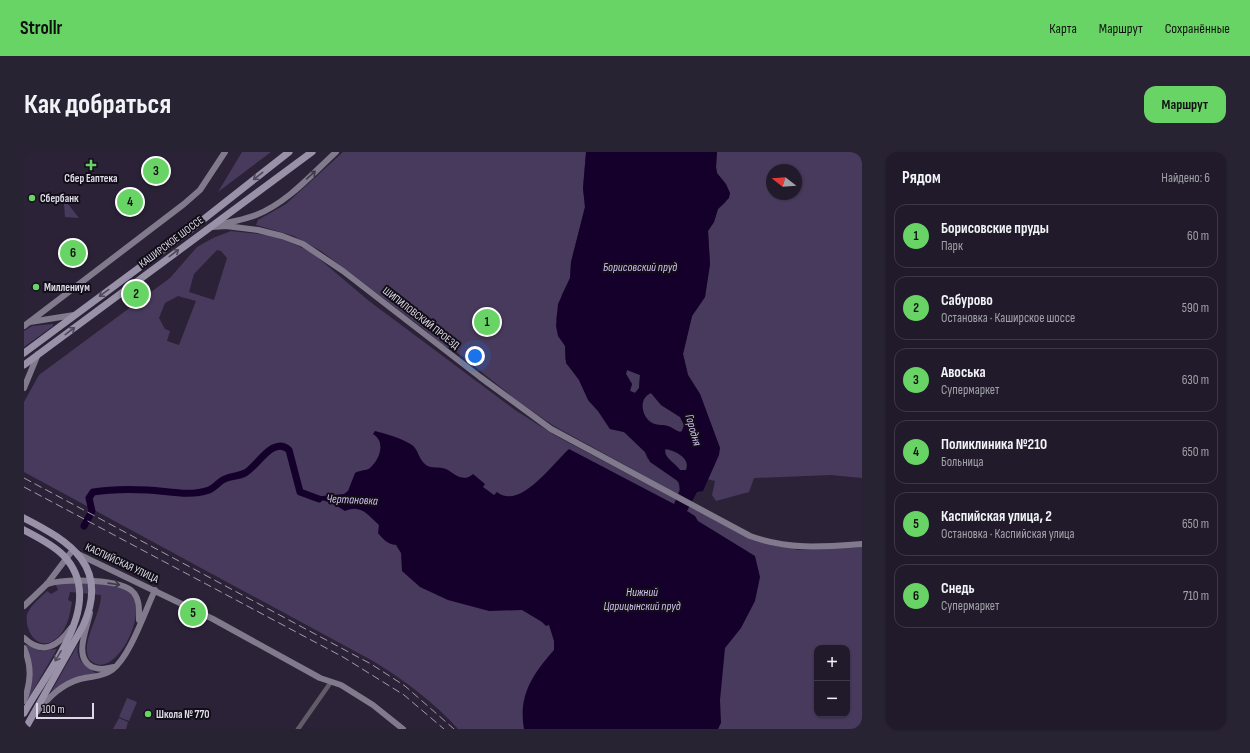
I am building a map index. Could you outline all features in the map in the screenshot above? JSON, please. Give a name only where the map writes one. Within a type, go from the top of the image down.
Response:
[{"type":"main road","points":[[27,324],[184,204],[200,190],[225,152]]},
{"type":"main road","name":"КАШИРСКОЕ ШОССЕ","points":[[24,353],[190,230],[289,152]]},
{"type":"main road","name":"КАШИРСКОЕ ШОССЕ","points":[[24,365],[312,152]]},
{"type":"main road","points":[[216,226],[257,215],[290,194],[336,152]]},
{"type":"main road","points":[[257,215],[251,223],[258,230]]},
{"type":"main road","name":"ШИПИЛОВСКИЙ ПРОЕЗД","points":[[208,228],[216,226],[258,230],[294,240],[317,252],[551,429],[750,536],[773,543],[811,548],[862,544]]},
{"type":"main road","points":[[51,306],[51,314],[56,319]]},
{"type":"main road","points":[[27,324],[74,315]]},
{"type":"main road","points":[[24,388],[39,354]]},
{"type":"main road","points":[[24,518],[51,532],[77,552],[90,574],[92,598],[91,610],[82,643],[83,658],[88,664],[95,668],[108,669],[117,666]]},
{"type":"main road","name":"КАСПИЙСКАЯ УЛИЦА","points":[[24,518],[72,551],[215,620],[358,695],[403,729]]},
{"type":"main road","points":[[24,530],[52,546],[63,555],[75,574],[80,595],[76,621],[64,645],[24,713]]},
{"type":"main road","points":[[24,606],[47,584],[72,551]]},
{"type":"main road","points":[[47,584],[71,580],[124,586],[132,591],[137,598],[140,623]]},
{"type":"main road","points":[[27,726],[49,698],[63,686],[79,679],[104,674],[117,666],[127,653],[155,590]]},
{"type":"main road","points":[[27,726],[91,610]]},
{"type":"main road","points":[[24,638],[37,646],[45,648],[54,646],[64,637],[76,621]]},
{"type":"main road","points":[[24,648],[29,661],[30,673],[24,698]]},
{"type":"street","points":[[298,729],[331,682]]},
{"type":"shaded area","points":[[242,152],[271,152],[218,192]]},
{"type":"shaded area","points":[[343,152],[586,152],[583,188],[585,207],[571,262],[570,278],[562,294],[556,318],[565,346],[565,359],[579,380],[589,401],[610,429],[624,432],[645,452],[647,458],[670,473],[678,483],[678,494],[554,426],[519,402],[454,350],[442,345],[424,329],[321,251],[294,236],[256,225],[258,220],[286,204]]},
{"type":"shaded area","points":[[717,152],[862,152],[862,478],[831,475],[754,478],[749,492],[716,501],[712,495],[715,481],[707,479],[714,466],[720,448],[700,394],[688,375],[683,354],[692,316],[705,297],[710,264],[708,231],[714,222],[718,209],[725,203],[730,193],[717,173]]},
{"type":"shaded area","points":[[64,204],[68,204],[79,218],[65,217]]},
{"type":"shaded area","points":[[231,231],[275,236],[310,251],[369,301],[515,410],[556,436],[749,538],[798,550],[862,547],[862,729],[458,729],[449,719],[418,692],[373,661],[24,472],[24,402],[39,375],[170,278],[197,247],[213,238]],"holes":[[[217,250],[221,251],[227,258],[214,300],[189,292],[194,274]],[[178,296],[196,301],[179,345],[167,341],[170,331],[165,329],[159,318],[165,303]]]},
{"type":"shaded area","points":[[53,324],[53,326],[24,347],[24,331],[32,326]]},
{"type":"shaded area","points":[[627,370],[640,375],[639,388],[635,393],[630,391],[632,384],[626,374]]},
{"type":"shaded area","points":[[651,393],[661,405],[680,417],[684,425],[682,431],[680,432],[661,427],[646,417],[643,412],[642,403]]},
{"type":"shaded area","points":[[666,449],[682,456],[685,459],[687,466],[686,470],[680,470],[670,460],[665,453]]},
{"type":"shaded area","points":[[66,582],[115,586],[127,590],[134,598],[136,610],[134,623],[122,650],[113,660],[103,664],[94,663],[88,657],[87,650],[89,635],[98,611],[101,595],[70,592],[68,600],[72,602],[67,624],[59,636],[53,641],[41,643],[36,640],[28,629],[27,614],[36,602],[47,591],[51,594],[58,590],[56,585]]},
{"type":"shaded area","points":[[25,644],[40,651],[57,649],[27,701],[31,679],[31,666]]},
{"type":"shaded area","points":[[78,644],[77,650],[79,658],[85,665],[96,673],[51,692]]},
{"type":"shaded area","points":[[127,698],[137,702],[129,721],[119,717]]},
{"type":"shaded area","points":[[119,718],[128,722],[126,729],[113,729]]},
{"type":"water","name":"Нижний Царицынский пруд","points":[[586,152],[717,152],[717,173],[726,184],[730,193],[729,198],[718,209],[714,222],[708,231],[710,264],[705,297],[692,316],[683,354],[688,375],[700,394],[720,448],[719,455],[703,491],[697,492],[687,511],[695,516],[698,521],[755,556],[760,577],[755,601],[741,628],[725,648],[720,700],[721,723],[718,729],[524,729],[523,706],[525,695],[534,677],[554,650],[554,641],[549,625],[546,626],[522,610],[489,611],[448,600],[420,587],[402,571],[401,553],[396,545],[388,543],[378,533],[379,525],[368,514],[356,509],[345,511],[332,503],[311,497],[344,494],[348,491],[355,473],[358,471],[367,470],[377,460],[380,446],[377,437],[373,434],[375,431],[399,438],[412,445],[416,449],[423,463],[428,466],[446,469],[462,478],[469,477],[473,474],[485,484],[483,487],[494,495],[497,492],[506,496],[516,495],[526,490],[546,473],[569,449],[674,504],[680,490],[679,482],[650,462],[645,452],[624,432],[610,429],[598,411],[588,400],[579,380],[566,363],[565,346],[558,336],[556,326],[558,304],[570,278],[571,262],[585,207],[583,188]],"holes":[[[627,370],[640,375],[639,388],[635,393],[630,391],[632,384],[626,374]],[[651,393],[661,405],[680,417],[684,425],[682,431],[680,432],[668,426],[654,424],[647,419],[643,411],[643,402],[647,395]],[[665,449],[681,455],[686,462],[686,470],[680,470],[668,458]]]},
{"type":"waterway","name":"Чертановка","points":[[84,526],[92,511],[89,498],[93,492],[127,489],[179,493],[202,492],[211,489],[229,477],[240,475],[250,470],[271,449],[277,446],[283,446],[289,450],[300,492],[319,499]]},
{"type":"railway","points":[[24,478],[371,664],[405,686],[454,729]]},
{"type":"railway","points":[[24,487],[343,657],[404,695],[444,729]]},
{"type":"place","name":"Сбер Еаптека","points":[[91,165]]},
{"type":"place","name":"Авоська","points":[[156,171]]},
{"type":"place","name":"Сбербанк","points":[[32,198]]},
{"type":"place","name":"Поликлиника №210","points":[[130,202]]},
{"type":"place","name":"Снедь","points":[[73,253]]},
{"type":"place","name":"Миллениум","points":[[36,287]]},
{"type":"place","name":"Сабурово","points":[[136,294]]},
{"type":"place","name":"Борисовские пруды","points":[[487,322]]},
{"type":"place","name":"Каспийская улица, 2","points":[[193,613]]},
{"type":"place","name":"Школа № 770","points":[[148,714]]},
{"type":"water label","name":"Борисовский пруд","points":[[640,267]]},
{"type":"water label","name":"Городня","points":[[693,430]]}]
